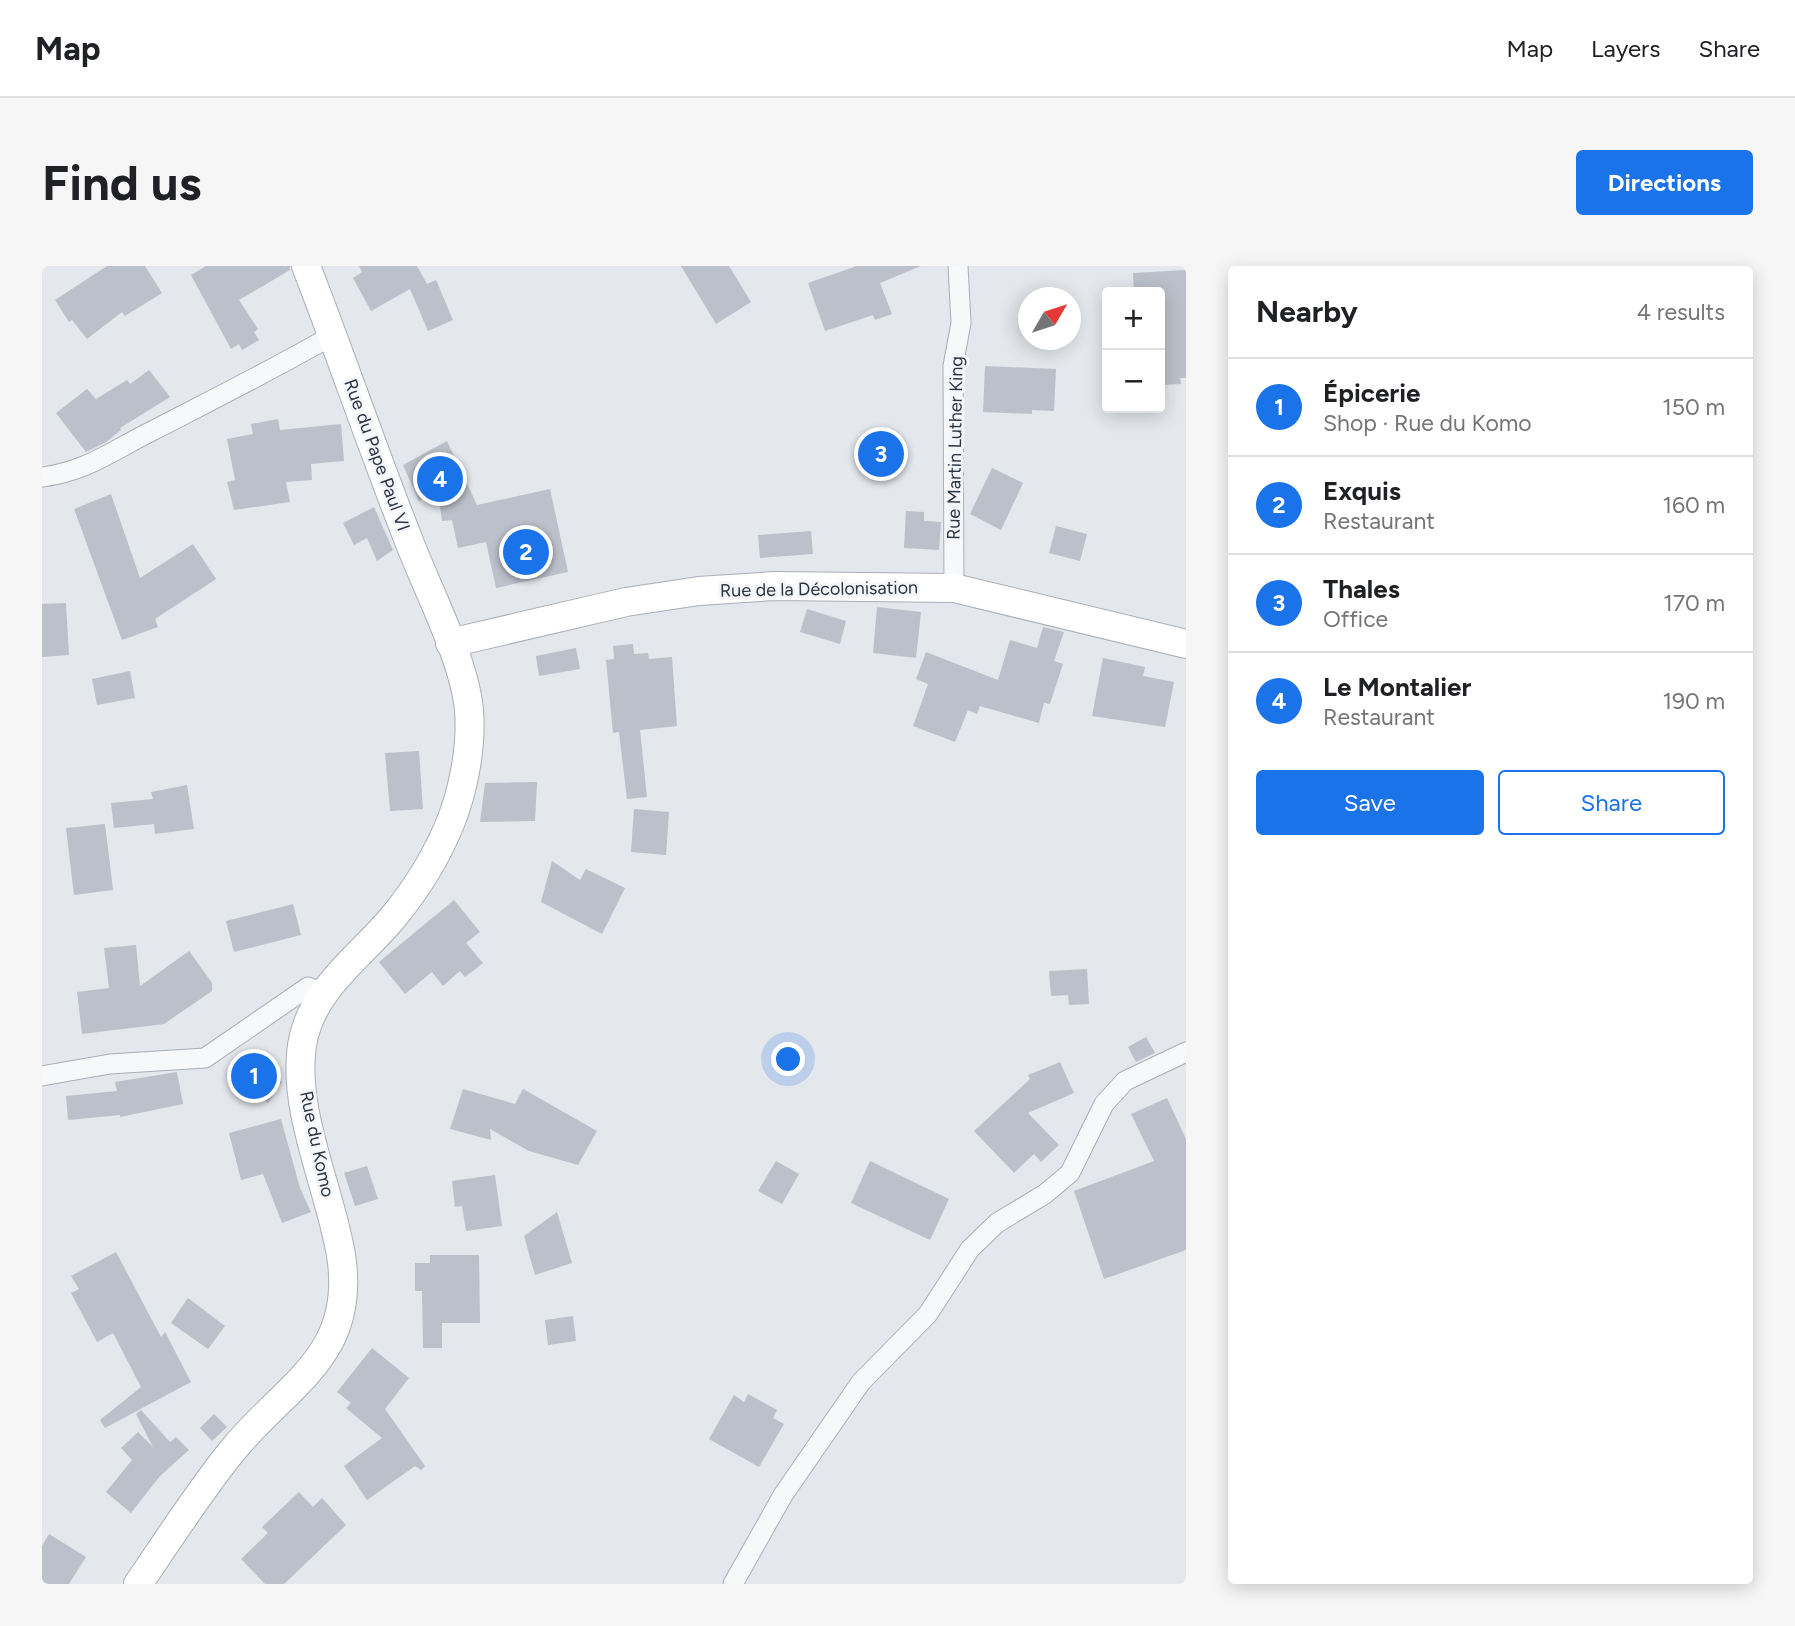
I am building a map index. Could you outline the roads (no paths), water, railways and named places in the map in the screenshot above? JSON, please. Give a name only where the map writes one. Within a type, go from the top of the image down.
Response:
[{"type":"street","name":"Rue du Pape Paul VI","points":[[306,266],[407,537],[450,643]]},
{"type":"street","name":"Rue Martin Luther King","points":[[954,588],[953,366],[961,323],[958,266]]},
{"type":"street","points":[[42,477],[76,472],[102,460],[155,429],[249,384],[333,335]]},
{"type":"street","name":"Rue de la Décolonisation","points":[[450,643],[546,618],[699,591],[774,586],[954,588],[1186,644]]},
{"type":"street","name":"Rue du Komo","points":[[138,1584],[230,1454],[256,1422],[302,1383],[331,1339],[338,1320],[344,1282],[341,1256],[305,1106],[302,1045],[323,993],[382,930],[416,887],[449,827],[468,749],[469,708],[450,643]]},
{"type":"street","points":[[42,1076],[110,1065],[205,1058],[308,987],[323,993]]},
{"type":"street","points":[[733,1584],[783,1495],[861,1382],[928,1314],[970,1249],[997,1223],[1045,1194],[1070,1173],[1104,1104],[1125,1081],[1186,1052]]},
{"type":"place","name":"Thales","points":[[881,454]]},
{"type":"place","name":"Le Montalier","points":[[440,479]]},
{"type":"place","name":"Exquis","points":[[526,552]]},
{"type":"place","name":"Épicerie","points":[[254,1076]]}]
